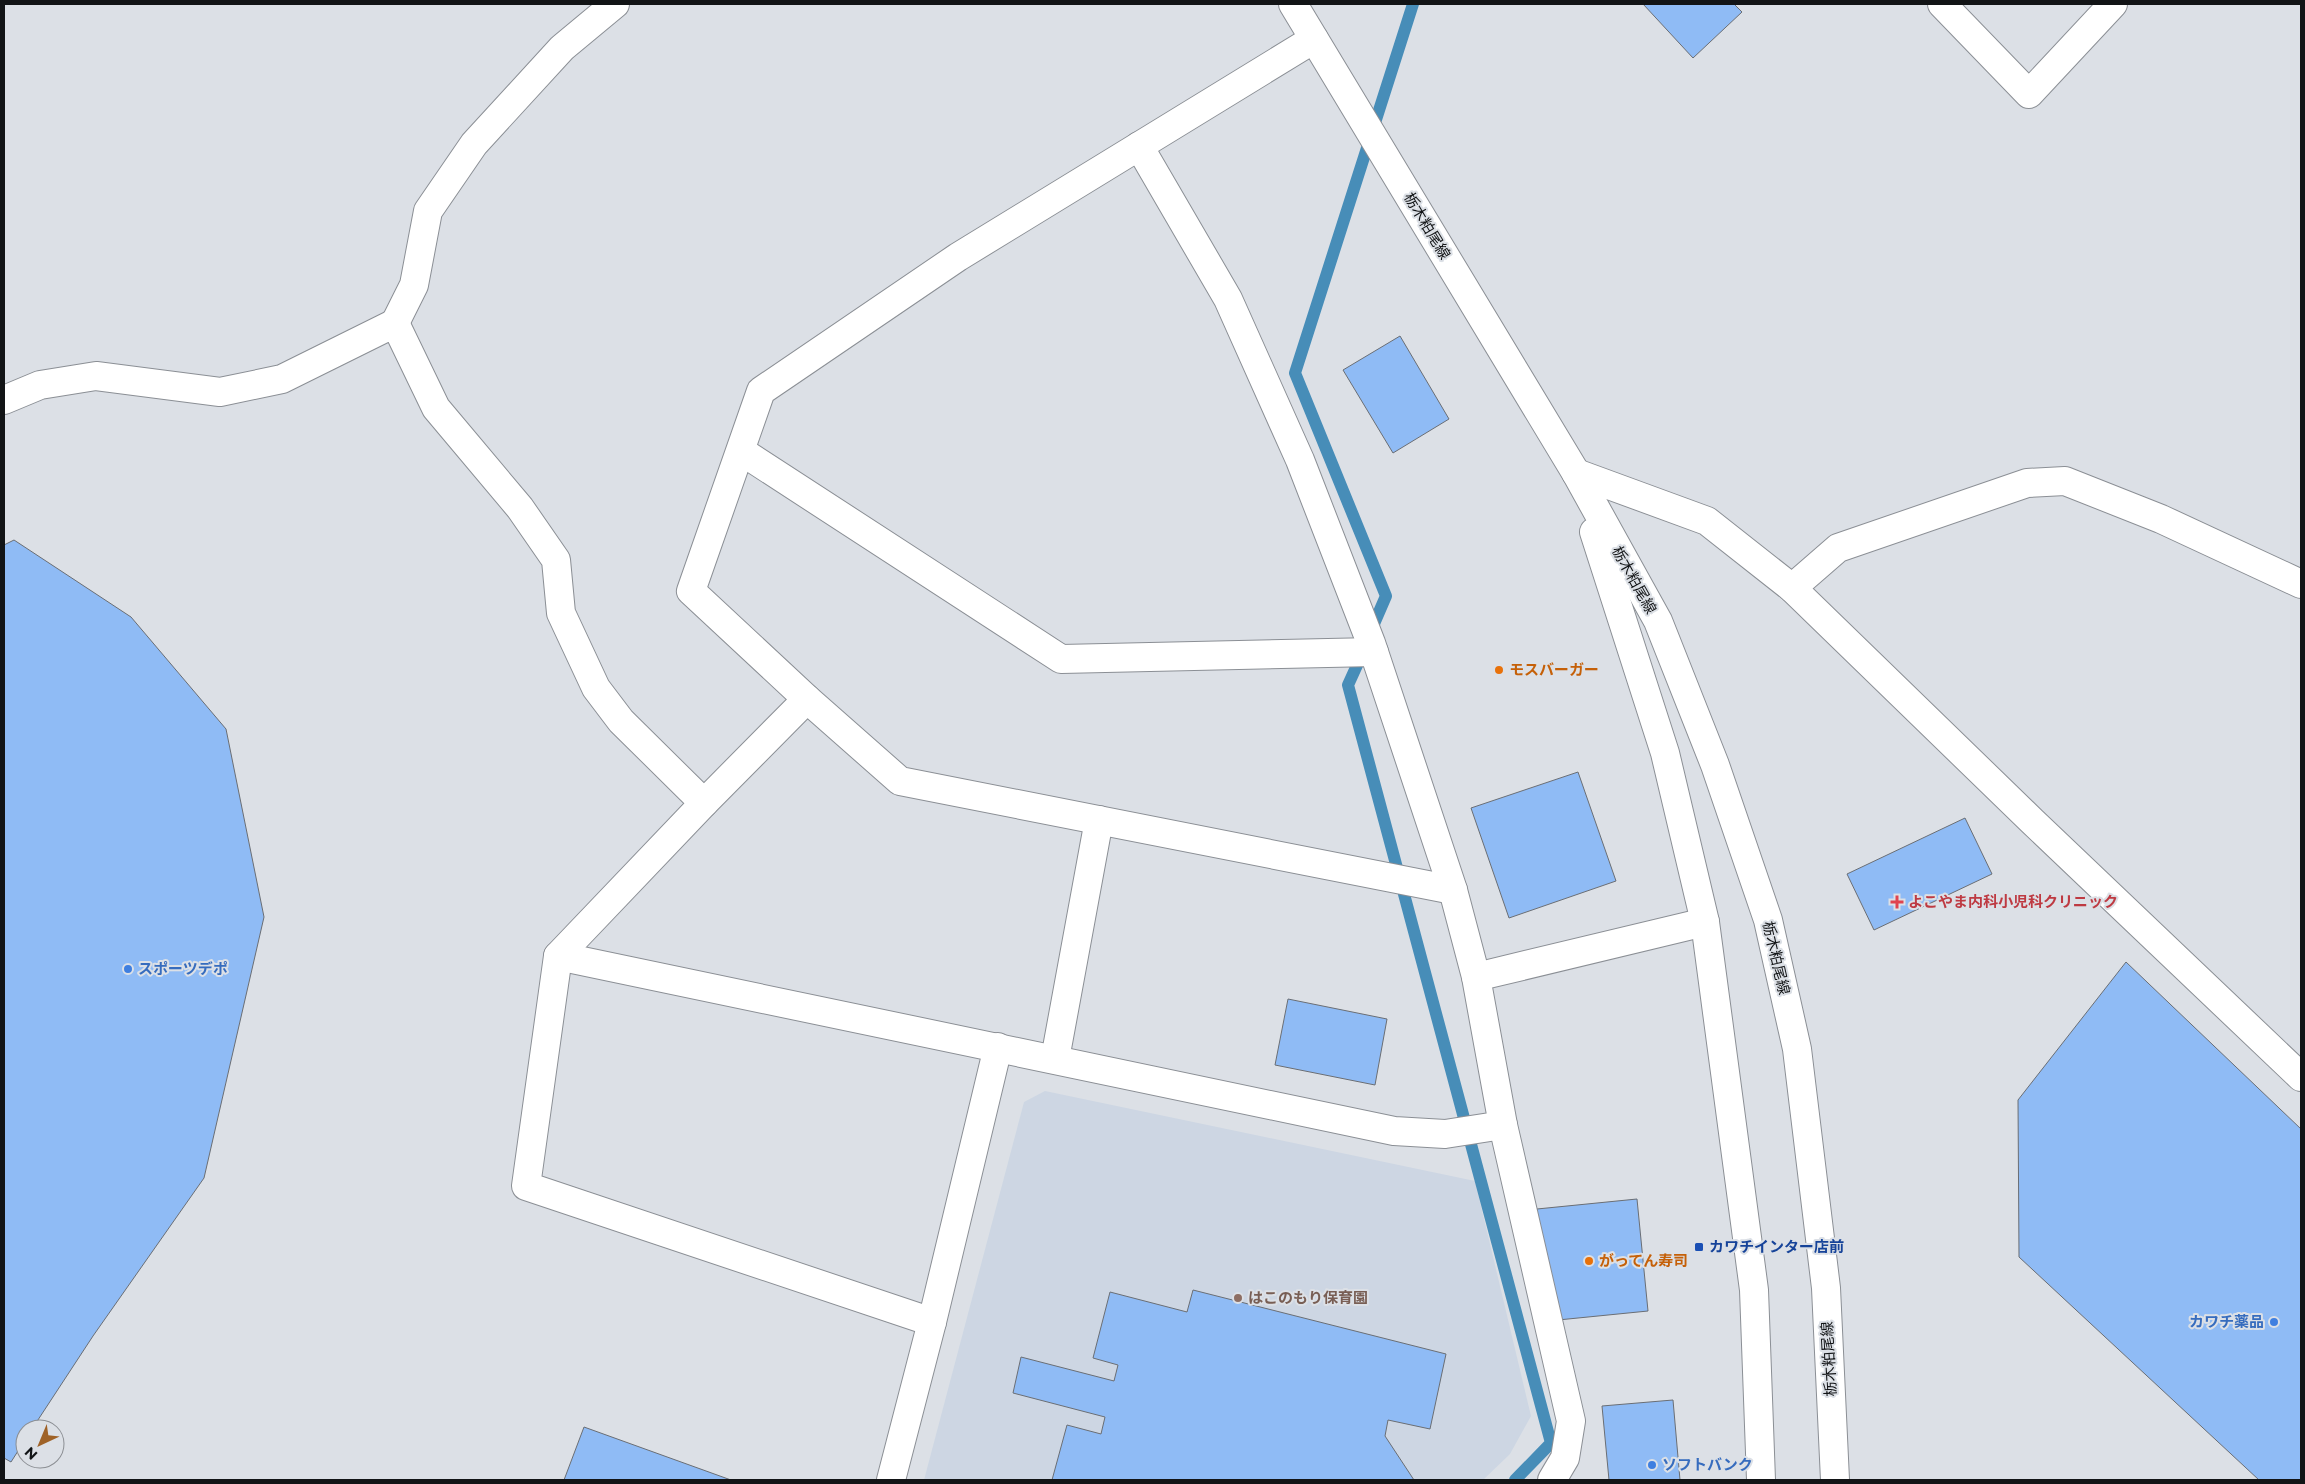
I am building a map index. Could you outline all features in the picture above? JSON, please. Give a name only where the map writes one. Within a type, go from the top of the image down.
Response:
[{"type":"street","points":[[4,400],[40,386],[96,376],[220,392],[282,379],[395,324],[414,285],[428,211],[474,144],[562,48],[615,4]]},
{"type":"street","name":"栃木粕尾線","points":[[1293,4],[1576,473],[1658,621],[1715,764],[1768,920],[1797,1049],[1826,1288],[1835,1480]]},
{"type":"street","points":[[1942,4],[2029,94],[2113,4]]},
{"type":"street","points":[[1314,39],[958,257],[761,391],[691,591],[807,699],[900,781],[1453,890]]},
{"type":"street","points":[[1139,146],[1228,299],[1300,460],[1374,652],[1453,890],[1476,977],[1503,1126],[1571,1421],[1565,1458],[1552,1480]]},
{"type":"street","points":[[395,324],[436,408],[520,508],[556,560],[561,613],[596,688],[621,721],[704,803]]},
{"type":"street","points":[[741,451],[1061,659],[1374,652]]},
{"type":"street","points":[[1576,473],[1707,521],[1792,588],[2024,814],[2301,1077]]},
{"type":"street","name":"栃木粕尾線","points":[[1576,473],[1665,753],[1705,922],[1754,1290],[1762,1480]]},
{"type":"street","points":[[1792,588],[1838,548],[2027,483],[2065,481],[2161,519],[2301,584]]},
{"type":"street","points":[[807,699],[704,803],[558,956],[526,1186],[932,1322]]},
{"type":"street","points":[[1055,1059],[1099,820]]},
{"type":"street","points":[[1476,977],[1705,922]]},
{"type":"street","points":[[558,956],[1394,1131],[1445,1134],[1503,1126]]},
{"type":"street","points":[[891,1480],[932,1322],[998,1047]]},
{"type":"shaded area","name":"はこのもり保育園","points":[[1045,1091],[1475,1181],[1531,1416],[1510,1454],[1483,1480],[924,1480],[1024,1102]]},
{"type":"building","points":[[1643,4],[1734,4],[1742,12],[1693,58]]},
{"type":"building","points":[[1400,336],[1449,419],[1393,453],[1343,370]]},
{"type":"building","name":"スポーツデポ","points":[[14,540],[131,617],[226,729],[264,917],[204,1178],[93,1336],[39,1419],[15,1419],[15,1456],[11,1462],[4,1458],[4,545]]},
{"type":"building","points":[[1578,772],[1616,881],[1509,918],[1471,808]]},
{"type":"building","name":"よこやま内科小児科クリニック","points":[[1965,818],[1992,874],[1874,930],[1847,874]]},
{"type":"building","name":"カワチ薬品","points":[[2126,962],[2301,1129],[2301,1480],[2259,1480],[2019,1257],[2018,1100]]},
{"type":"building","points":[[1288,999],[1387,1019],[1375,1085],[1275,1065]]},
{"type":"building","points":[[1637,1199],[1648,1311],[1548,1321],[1537,1209]]},
{"type":"building","name":"はこのもり保育園","points":[[1193,1290],[1446,1354],[1430,1429],[1388,1420],[1385,1436],[1414,1480],[1052,1480],[1067,1425],[1101,1434],[1105,1417],[1013,1393],[1021,1357],[1114,1381],[1118,1365],[1093,1358],[1110,1292],[1187,1312]]},
{"type":"building","points":[[1673,1400],[1680,1480],[1609,1480],[1602,1406]]},
{"type":"building","points":[[584,1427],[731,1480],[564,1480]]},
{"type":"waterway","points":[[1370,633],[1386,596],[1295,373],[1413,4]]},
{"type":"waterway","points":[[1363,652],[1348,685],[1551,1443],[1515,1480]]},
{"type":"place","name":"モスバーガー","points":[[1499,670]]},
{"type":"place","name":"よこやま内科小児科クリニック","points":[[1897,902]]},
{"type":"place","name":"スポーツデポ","points":[[128,969]]},
{"type":"place","name":"カワチインター店前","points":[[1699,1247]]},
{"type":"place","name":"がってん寿司","points":[[1589,1261]]},
{"type":"place","name":"はこのもり保育園","points":[[1238,1298]]},
{"type":"place","name":"カワチ薬品","points":[[2274,1322]]},
{"type":"place","name":"ソフトバンク","points":[[1652,1465]]}]
